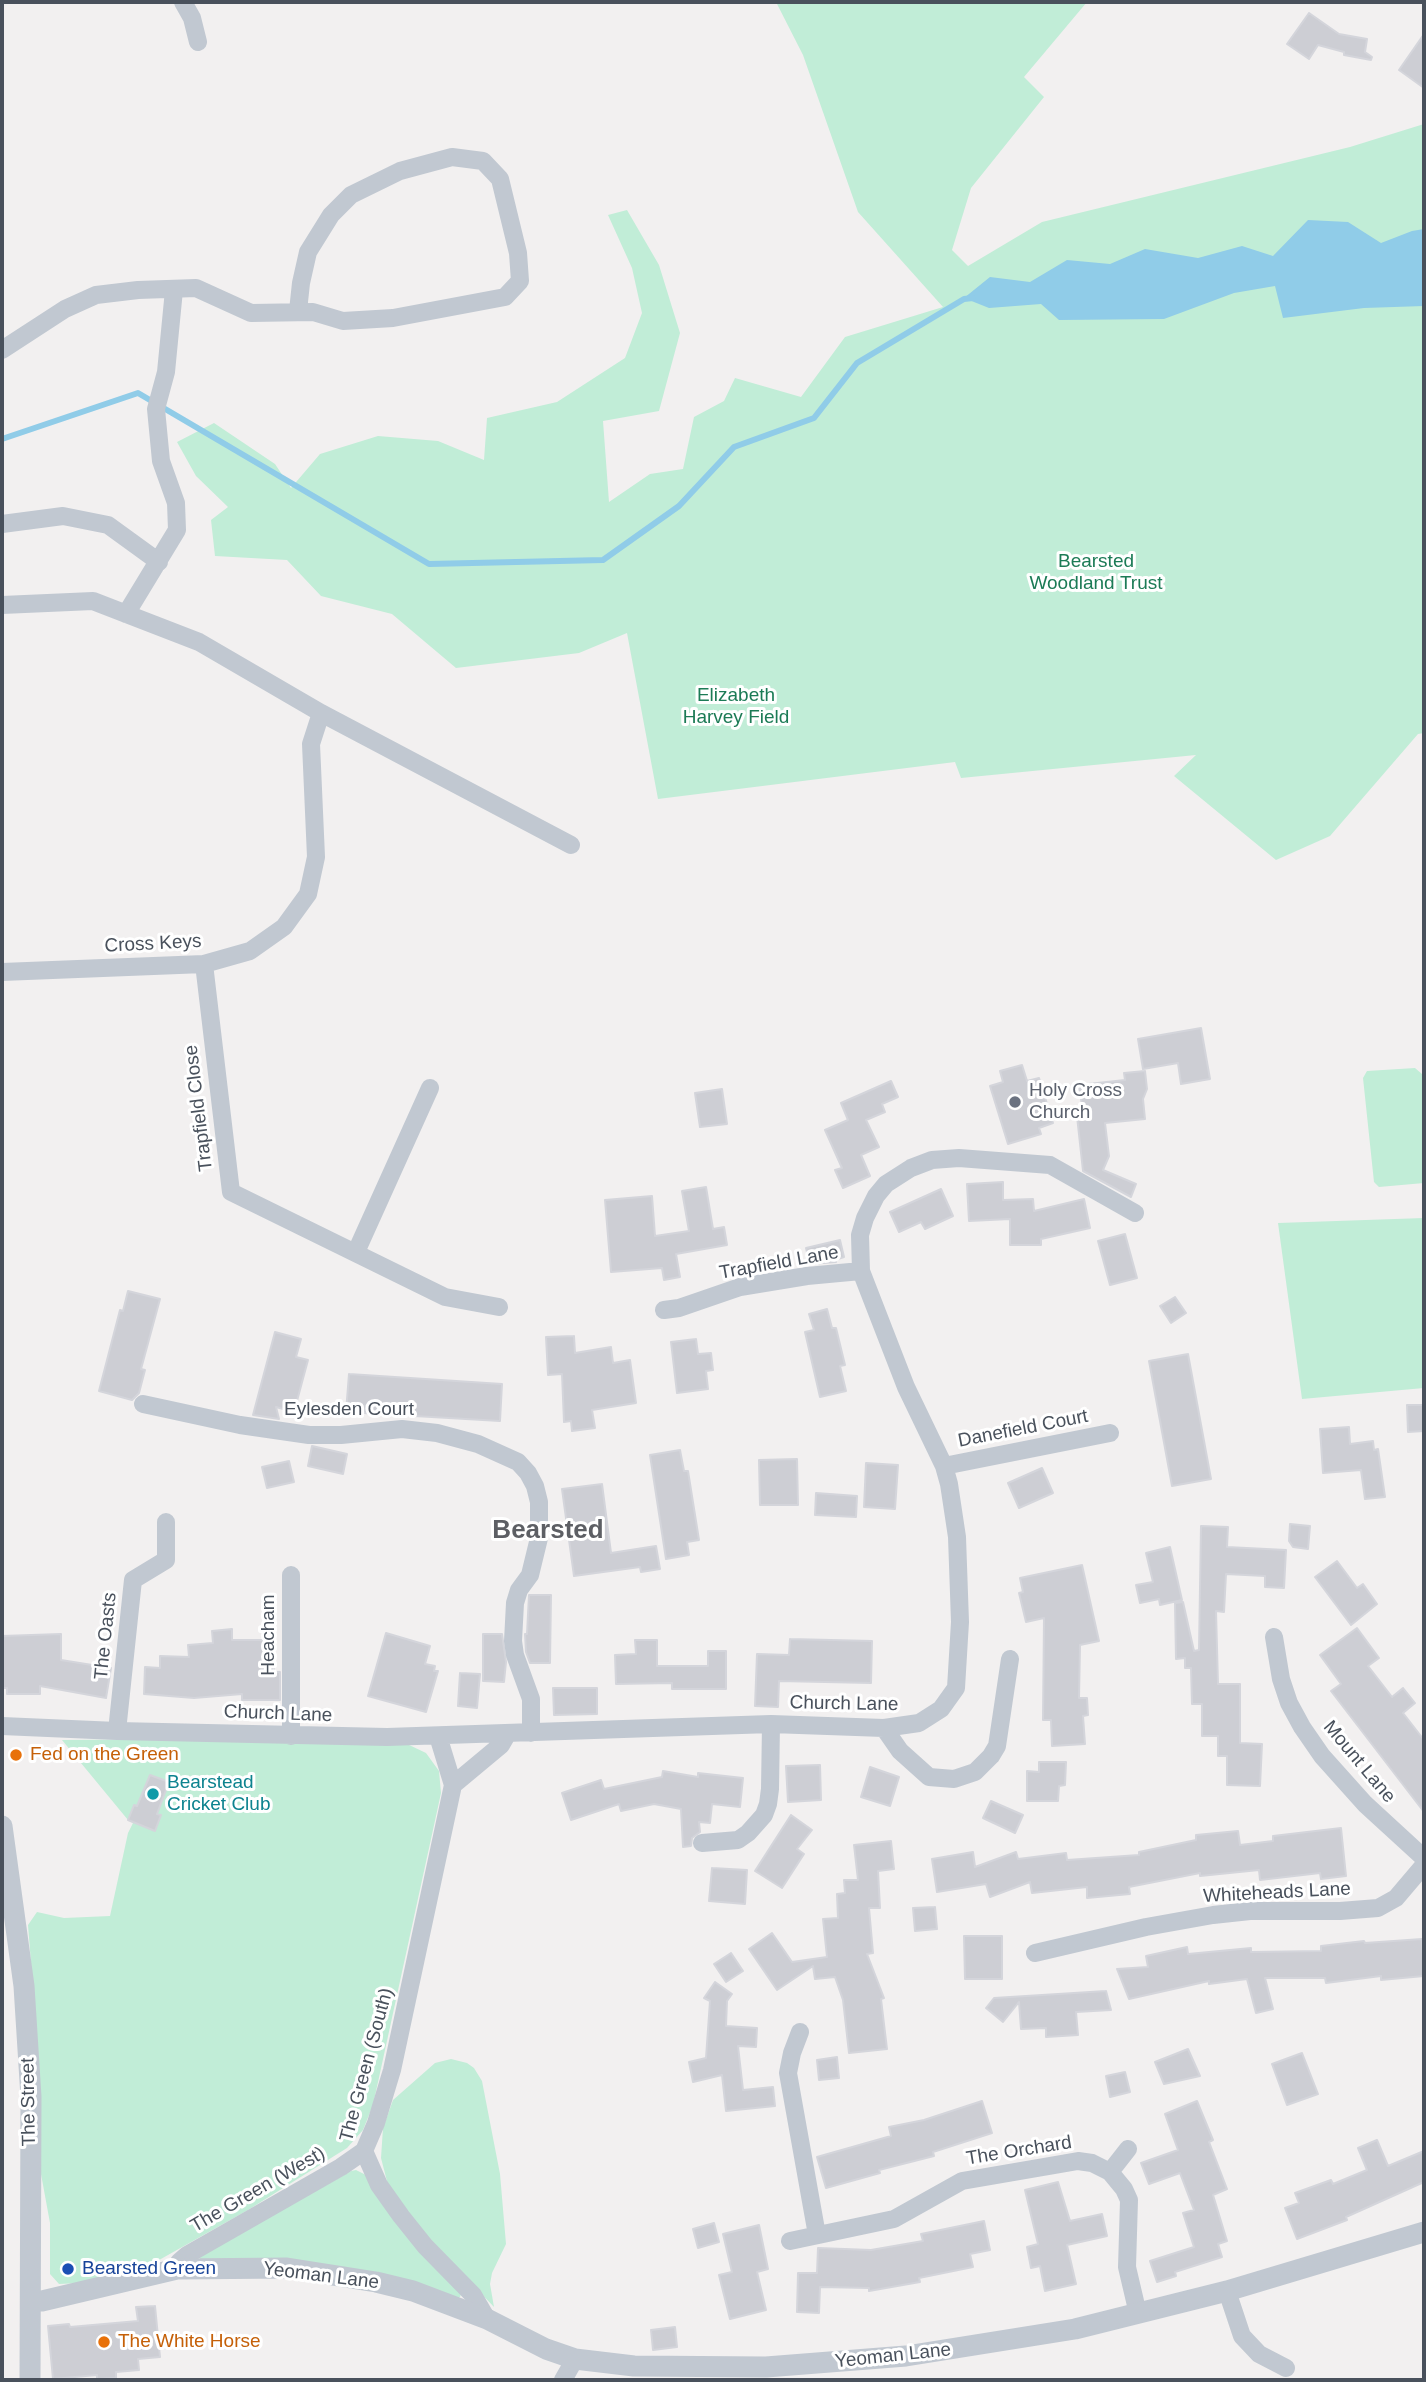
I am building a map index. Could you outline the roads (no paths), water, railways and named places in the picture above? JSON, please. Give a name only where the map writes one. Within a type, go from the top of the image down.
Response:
[{"type":"street","points":[[183,2],[192,19],[198,42]]},
{"type":"street","points":[[2,350],[65,309],[96,295],[138,290],[196,288],[251,313],[313,312],[344,321],[393,318],[505,297],[520,281],[518,253],[500,179],[483,161],[452,157],[400,171],[351,195],[331,215],[308,253],[298,312]]},
{"type":"street","points":[[126,614],[177,530],[176,503],[161,461],[156,409],[166,372],[174,290]]},
{"type":"street","points":[[2,524],[64,516],[108,525],[159,562]]},
{"type":"street","points":[[2,605],[93,601],[199,642],[321,713],[571,845]]},
{"type":"street","name":"Cross Keys","points":[[2,972],[204,964],[250,951],[284,927],[309,894],[316,857],[311,744],[321,713]]},
{"type":"street","name":"Trapfield Close","points":[[204,964],[230,1192],[445,1297],[499,1307]]},
{"type":"street","points":[[356,1252],[430,1088]]},
{"type":"street","name":"Church Lane","points":[[2,1726],[291,1736],[438,1736],[771,1724],[884,1728],[906,1726],[930,1717],[950,1699],[956,1688],[960,1622],[957,1537],[950,1484],[944,1466],[906,1387],[861,1271],[860,1235],[865,1218],[876,1196],[886,1184],[923,1162],[932,1160],[1006,1160],[1050,1165],[1135,1213]]},
{"type":"street","name":"Trapfield Lane","points":[[664,1310],[678,1308],[740,1287],[807,1276],[861,1271]]},
{"type":"street","name":"Eylesden Court","points":[[143,1404],[240,1425],[309,1435],[402,1429],[437,1433],[478,1444],[518,1462],[535,1486],[539,1502],[539,1538],[530,1575],[519,1590],[515,1603],[513,1641],[515,1655],[531,1699],[531,1733]]},
{"type":"street","name":"Danefield Court","points":[[944,1466],[1110,1433]]},
{"type":"street","name":"The Oasts","points":[[117,1731],[133,1580],[166,1560],[166,1522]]},
{"type":"street","name":"Heacham","points":[[291,1575],[291,1736]]},
{"type":"street","name":"Mount Lane","points":[[1274,1637],[1281,1679],[1289,1703],[1315,1746],[1365,1804],[1424,1858]]},
{"type":"street","points":[[884,1728],[900,1751],[929,1777],[954,1779],[975,1772],[992,1756],[997,1746],[1010,1659]]},
{"type":"street","points":[[702,1843],[738,1840],[764,1815],[770,1789],[771,1724]]},
{"type":"street","points":[[453,1785],[501,1745],[508,1733]]},
{"type":"street","name":"The Green (South)","points":[[438,1736],[453,1785],[392,2070],[376,2123],[364,2151],[379,2185],[401,2216],[473,2295],[487,2319]]},
{"type":"street","name":"The Street","points":[[2,1826],[25,2000],[30,2097],[30,2380]]},
{"type":"street","name":"Whiteheads Lane","points":[[1035,1953],[1146,1927],[1213,1915],[1378,1908],[1396,1898],[1424,1865]]},
{"type":"street","points":[[800,2032],[788,2073],[817,2235]]},
{"type":"street","points":[[1128,2149],[1110,2172],[1129,2200],[1127,2267],[1138,2314]]},
{"type":"street","name":"The Green (West)","points":[[177,2269],[179,2262],[187,2255],[341,2167],[364,2151]]},
{"type":"street","name":"The Orchard","points":[[790,2241],[894,2219],[961,2182],[989,2175],[1078,2161],[1092,2163],[1110,2172]]},
{"type":"street","name":"Yeoman Lane","points":[[31,2301],[56,2298],[177,2269],[276,2268],[332,2274],[413,2291],[487,2319],[546,2349],[575,2359],[634,2366],[766,2367],[906,2356],[1018,2340],[1227,2291],[1424,2232]]},
{"type":"street","points":[[1227,2291],[1242,2336],[1259,2354],[1286,2368]]},
{"type":"street","points":[[563,2380],[575,2359]]},
{"type":"water","points":[[1308,220],[1348,222],[1381,243],[1424,229],[1424,306],[1364,308],[1283,318],[1275,286],[1234,293],[1164,319],[1059,320],[1041,304],[989,308],[964,298],[990,277],[1030,282],[1067,260],[1110,264],[1145,249],[1198,258],[1242,246],[1273,256]]},
{"type":"waterway","points":[[2,439],[138,393],[429,564],[603,560],[679,506],[734,447],[814,418],[857,363],[964,299],[973,298]]},
{"type":"place","name":"Holy Cross Church","points":[[1015,1102]]},
{"type":"place","name":"Fed on the Green","points":[[16,1755]]},
{"type":"place","name":"Bearstead Cricket Club","points":[[153,1794]]},
{"type":"place","name":"Bearsted Green","points":[[68,2269]]},
{"type":"place","name":"The White Horse","points":[[104,2342]]},
{"type":"district","name":"Bearsted","points":[[548,1531]]},
{"type":"park label","name":"Bearsted Woodland Trust","points":[[1096,573]]},
{"type":"park label","name":"Elizabeth Harvey Field","points":[[736,707]]}]
